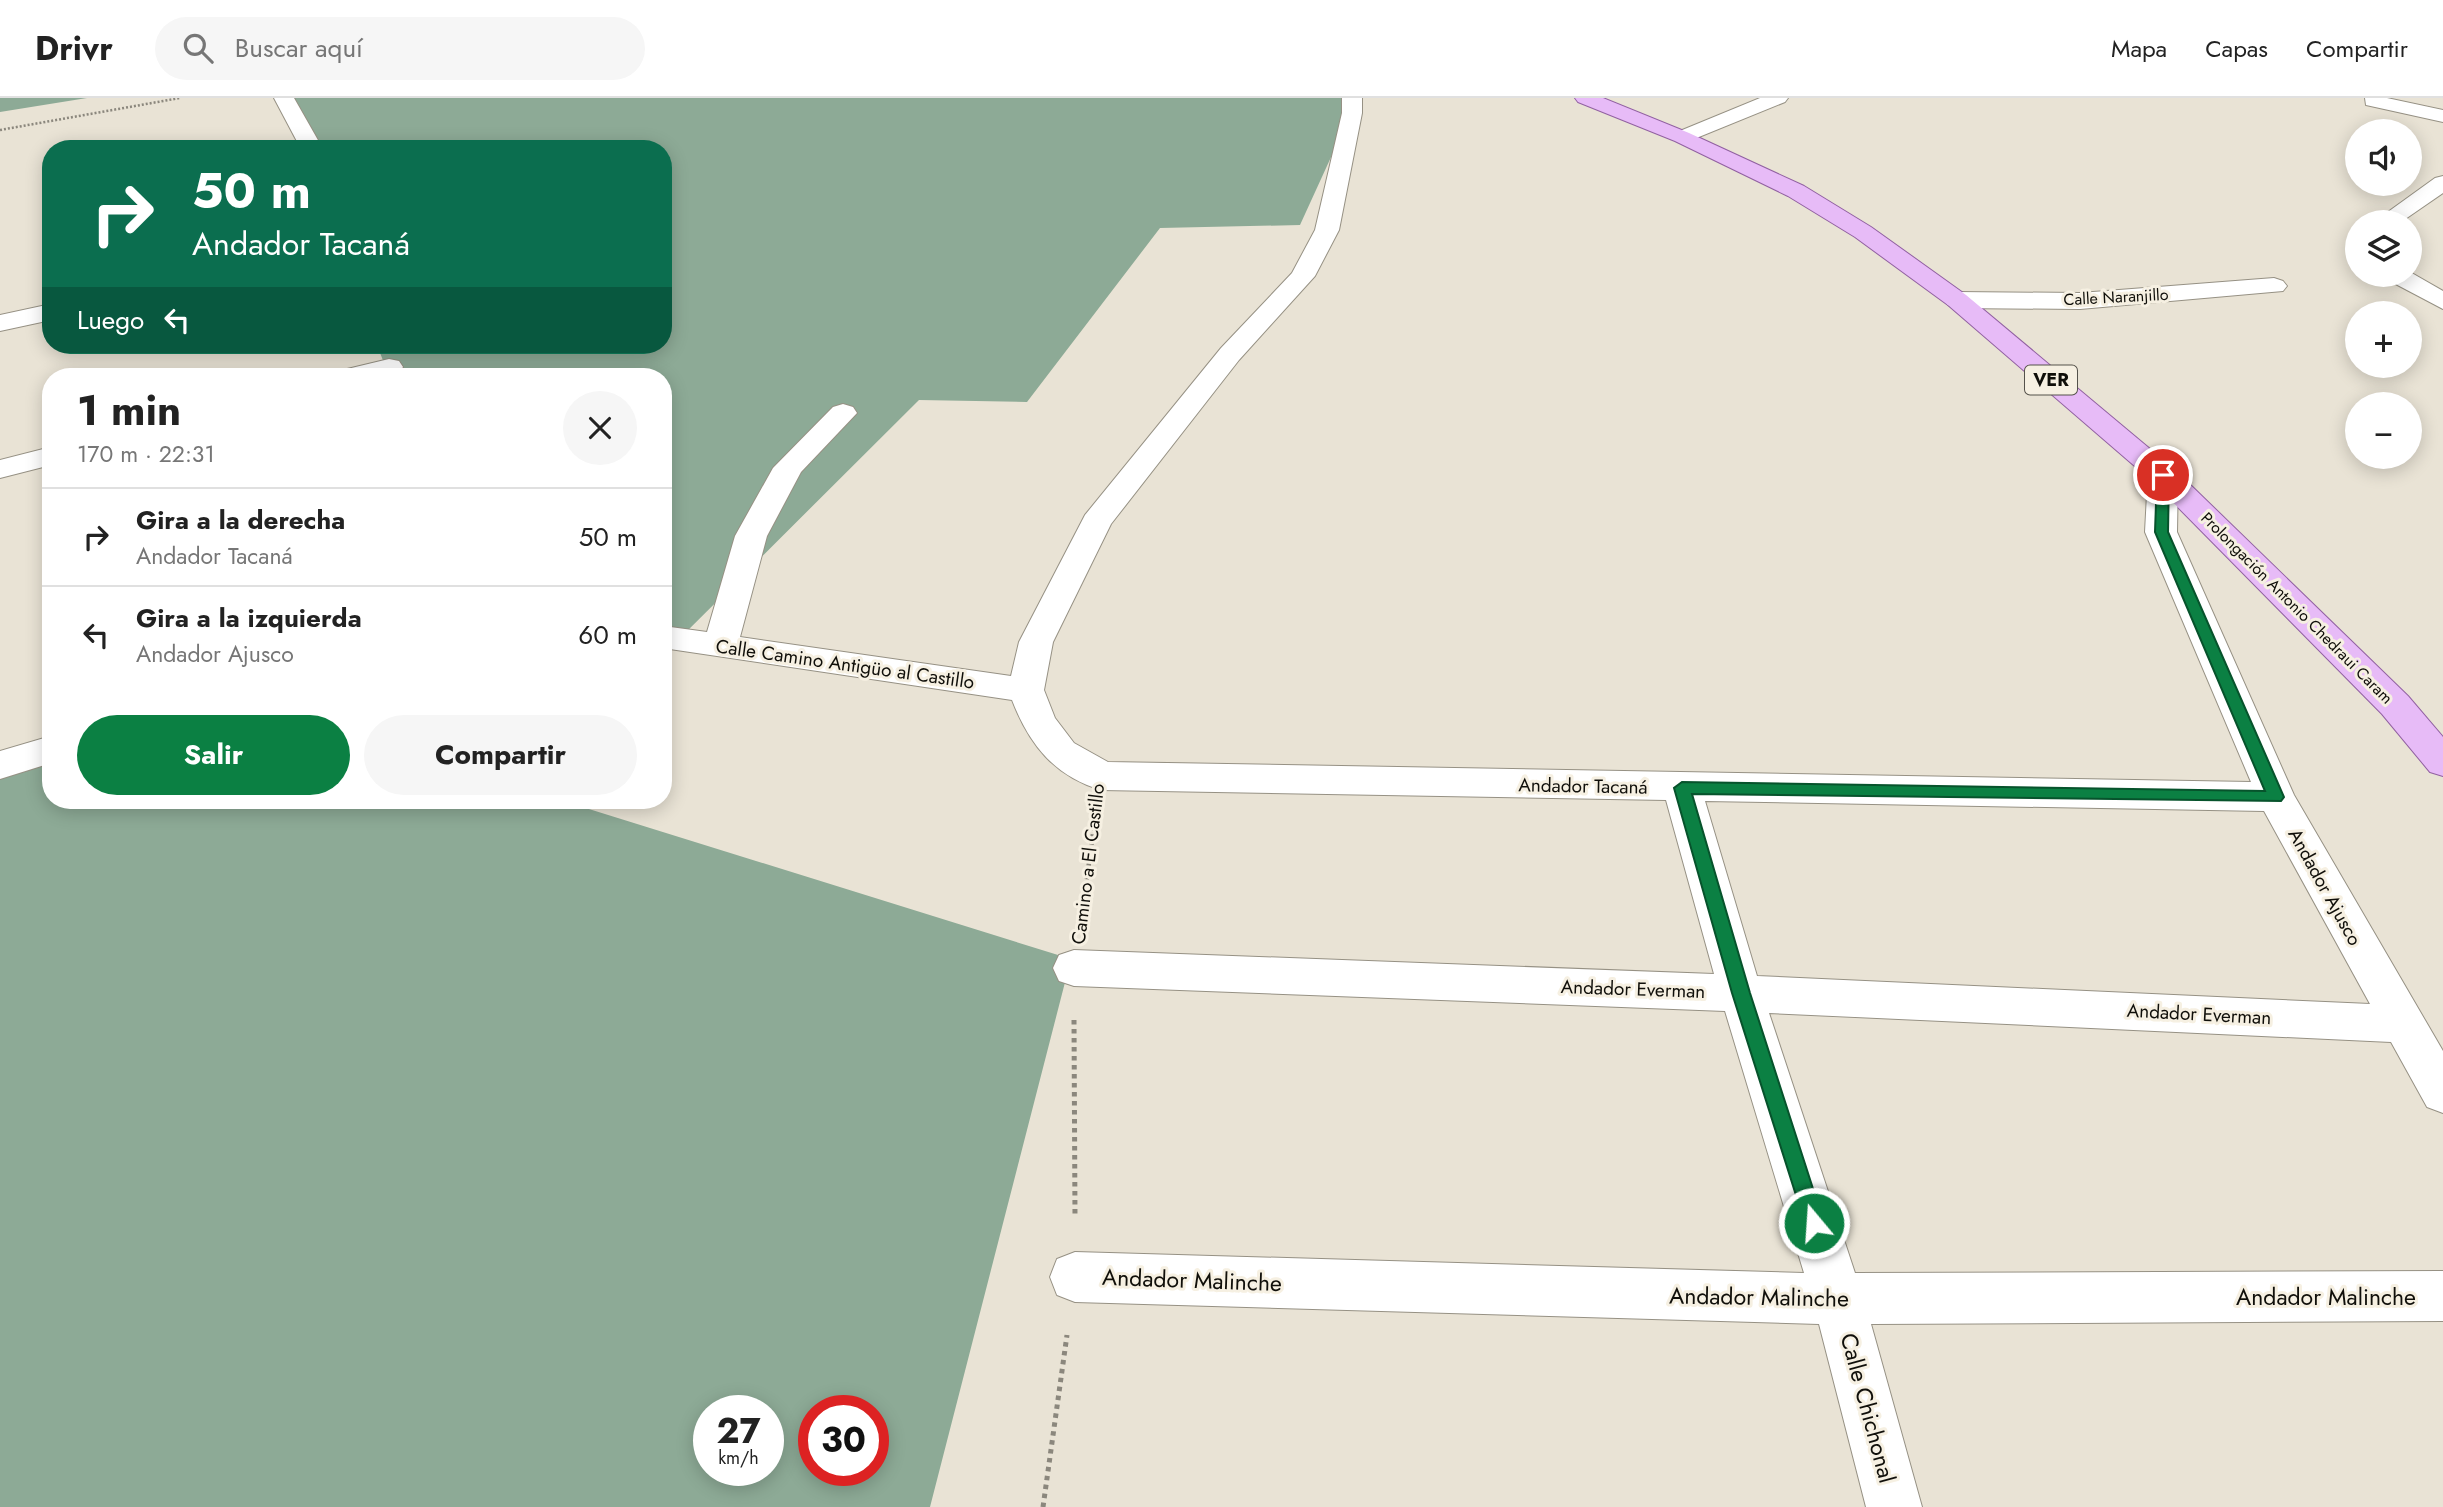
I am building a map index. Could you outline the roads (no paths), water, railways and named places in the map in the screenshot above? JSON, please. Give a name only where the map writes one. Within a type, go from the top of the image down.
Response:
[{"type":"main road","name":"Prolongación Antonio Chedraui Caram","points":[[1584,98],[1682,137],[1796,191],[1863,232],[1957,300],[2163,475],[2395,705],[2443,762]]},
{"type":"street","points":[[284,98],[307,140]]},
{"type":"street","points":[[1026,690],[1036,642],[1096,522],[1230,354],[1303,276],[1327,230],[1352,113],[1352,98]]},
{"type":"street","points":[[1682,137],[1778,98]]},
{"type":"street","points":[[2373,101],[2443,116]]},
{"type":"street","points":[[2404,210],[2443,183]]},
{"type":"street","name":"Calle Naranjillo","points":[[1957,300],[2080,301],[2274,286]]},
{"type":"street","points":[[2418,287],[2443,301]]},
{"type":"street","points":[[0,323],[42,314]]},
{"type":"street","points":[[720,646],[751,536],[788,468],[843,413]]},
{"type":"street","points":[[0,469],[42,458]]},
{"type":"street","name":"Andador Ajusco","points":[[2163,475],[2161,532],[2276,797],[2443,1093]]},
{"type":"street","name":"Calle Camino Antigüo al Castillo","points":[[672,638],[1026,690]]},
{"type":"street","name":"Camino a El Castillo","points":[[1026,690],[1039,722],[1061,752],[1101,776]]},
{"type":"street","points":[[0,765],[42,752]]},
{"type":"street","name":"Andador Tacaná","points":[[1101,776],[2276,797]]},
{"type":"street","name":"Calle Chichonal","points":[[1682,788],[1741,993],[1838,1299],[1894,1507]]},
{"type":"street","name":"Andador Everman","points":[[1074,968],[1741,993],[2402,1024]]},
{"type":"street","name":"Andador Malinche","points":[[1075,1277],[1838,1299],[2443,1296]]}]
